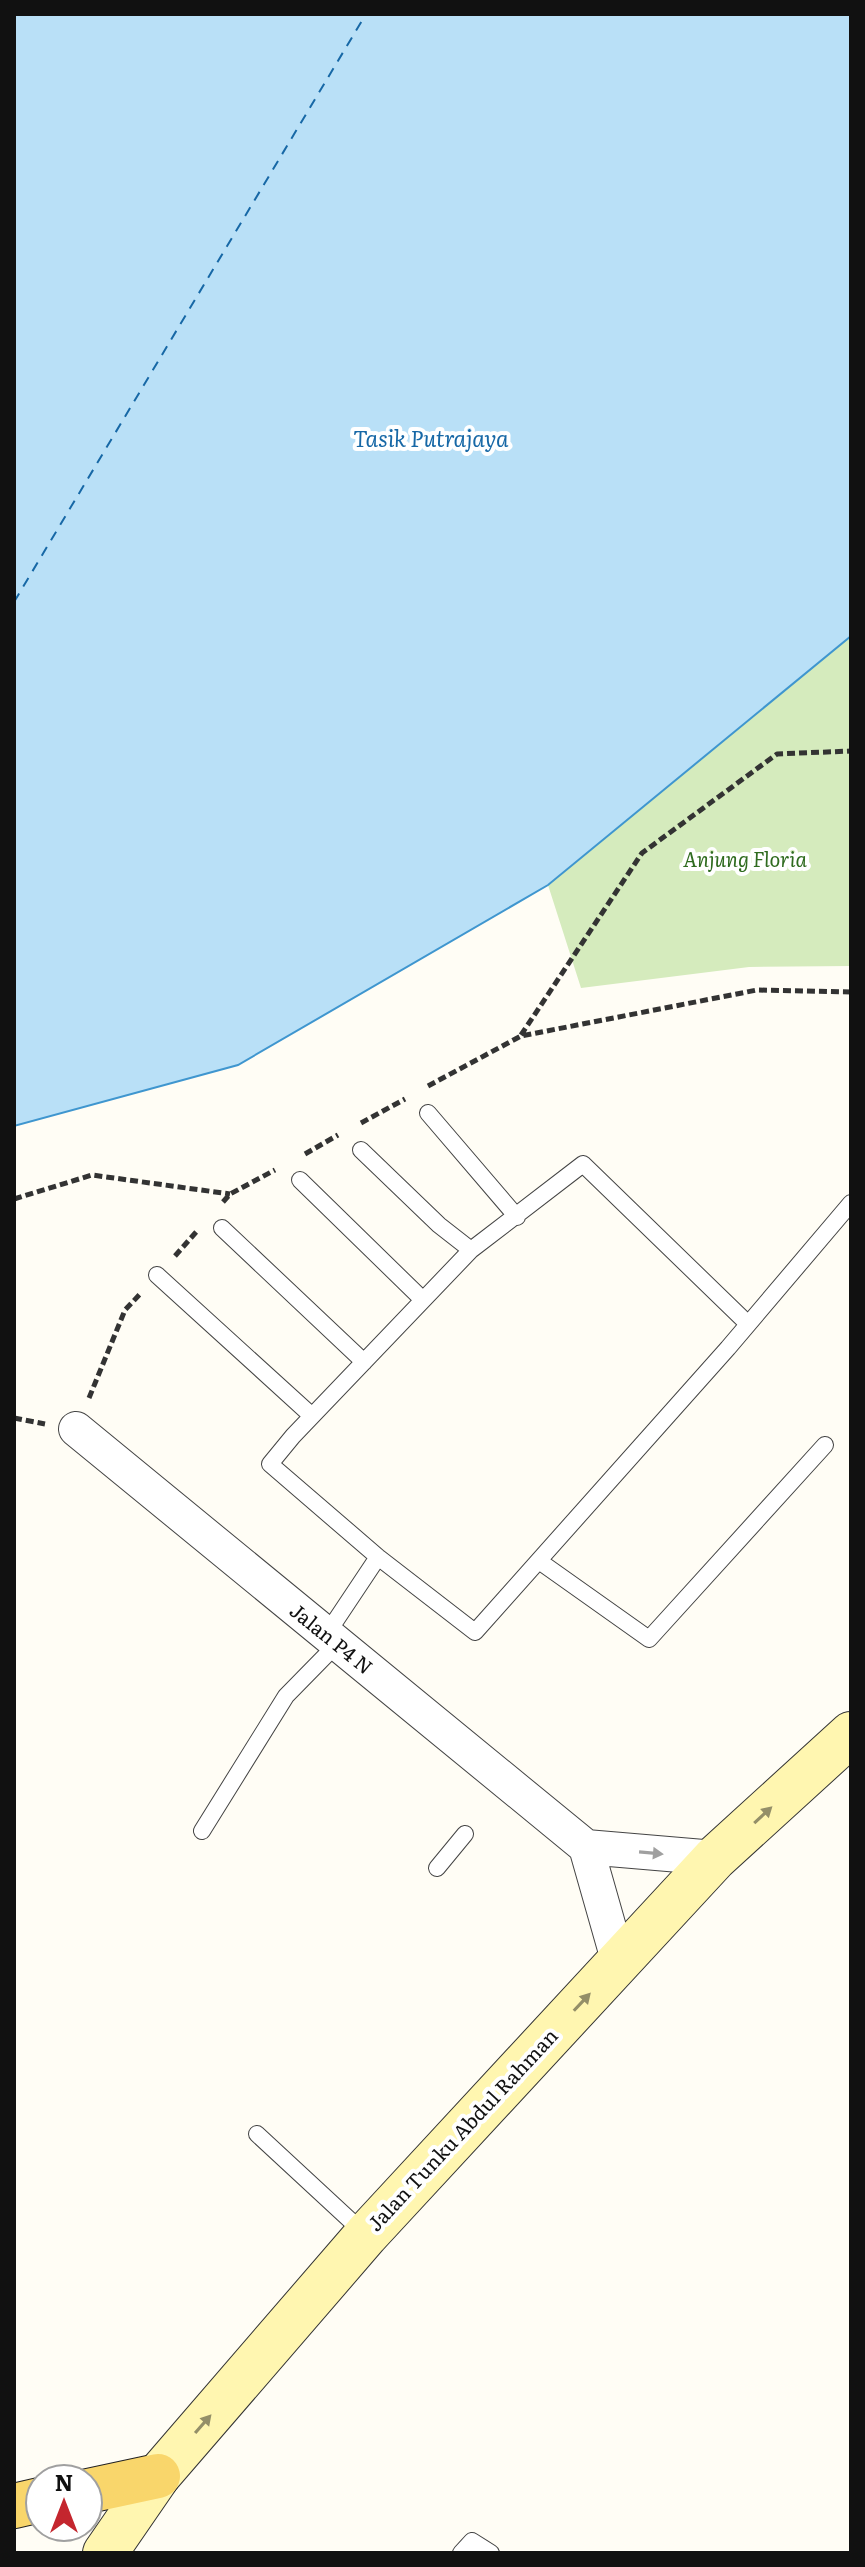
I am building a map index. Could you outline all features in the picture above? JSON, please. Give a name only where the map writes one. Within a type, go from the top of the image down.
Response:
[{"type":"main road","points":[[104,2488],[158,2476]]},
{"type":"street","name":"Jalan P4 N","points":[[76,1429],[586,1847]]},
{"type":"street","name":"Jalan Tunku Abdul Rahman","points":[[105,2553],[158,2476],[366,2235],[715,1858],[851,1734]]},
{"type":"street","points":[[619,1963],[586,1847],[715,1858]]},
{"type":"lane","points":[[428,1113],[517,1217]]},
{"type":"lane","points":[[361,1150],[439,1225],[471,1250]]},
{"type":"lane","points":[[748,1324],[583,1164],[471,1250],[270,1464],[378,1557],[475,1632],[748,1324],[851,1203]]},
{"type":"lane","points":[[300,1180],[423,1300]]},
{"type":"lane","points":[[222,1228],[364,1362]]},
{"type":"lane","points":[[157,1275],[312,1416]]},
{"type":"lane","points":[[539,1561],[649,1639],[825,1445]]},
{"type":"lane","points":[[202,1831],[286,1696],[332,1640],[378,1557]]},
{"type":"lane","points":[[437,1868],[465,1834]]},
{"type":"lane","points":[[257,2134],[366,2235]]},
{"type":"lane","points":[[461,2553],[472,2541],[491,2553]]},
{"type":"path","points":[[521,1036],[642,853],[777,754],[851,751]]},
{"type":"path","points":[[14,1199],[92,1175],[230,1194]]},
{"type":"green space","name":"Anjung Floria","points":[[851,636],[851,966],[749,967],[581,988],[548,885]]},
{"type":"water","name":"Tasik Putrajaya","points":[[14,14],[851,14],[851,636],[548,885],[238,1065],[14,1126]]},
{"type":"ferry route","points":[[14,602],[366,14]]}]
